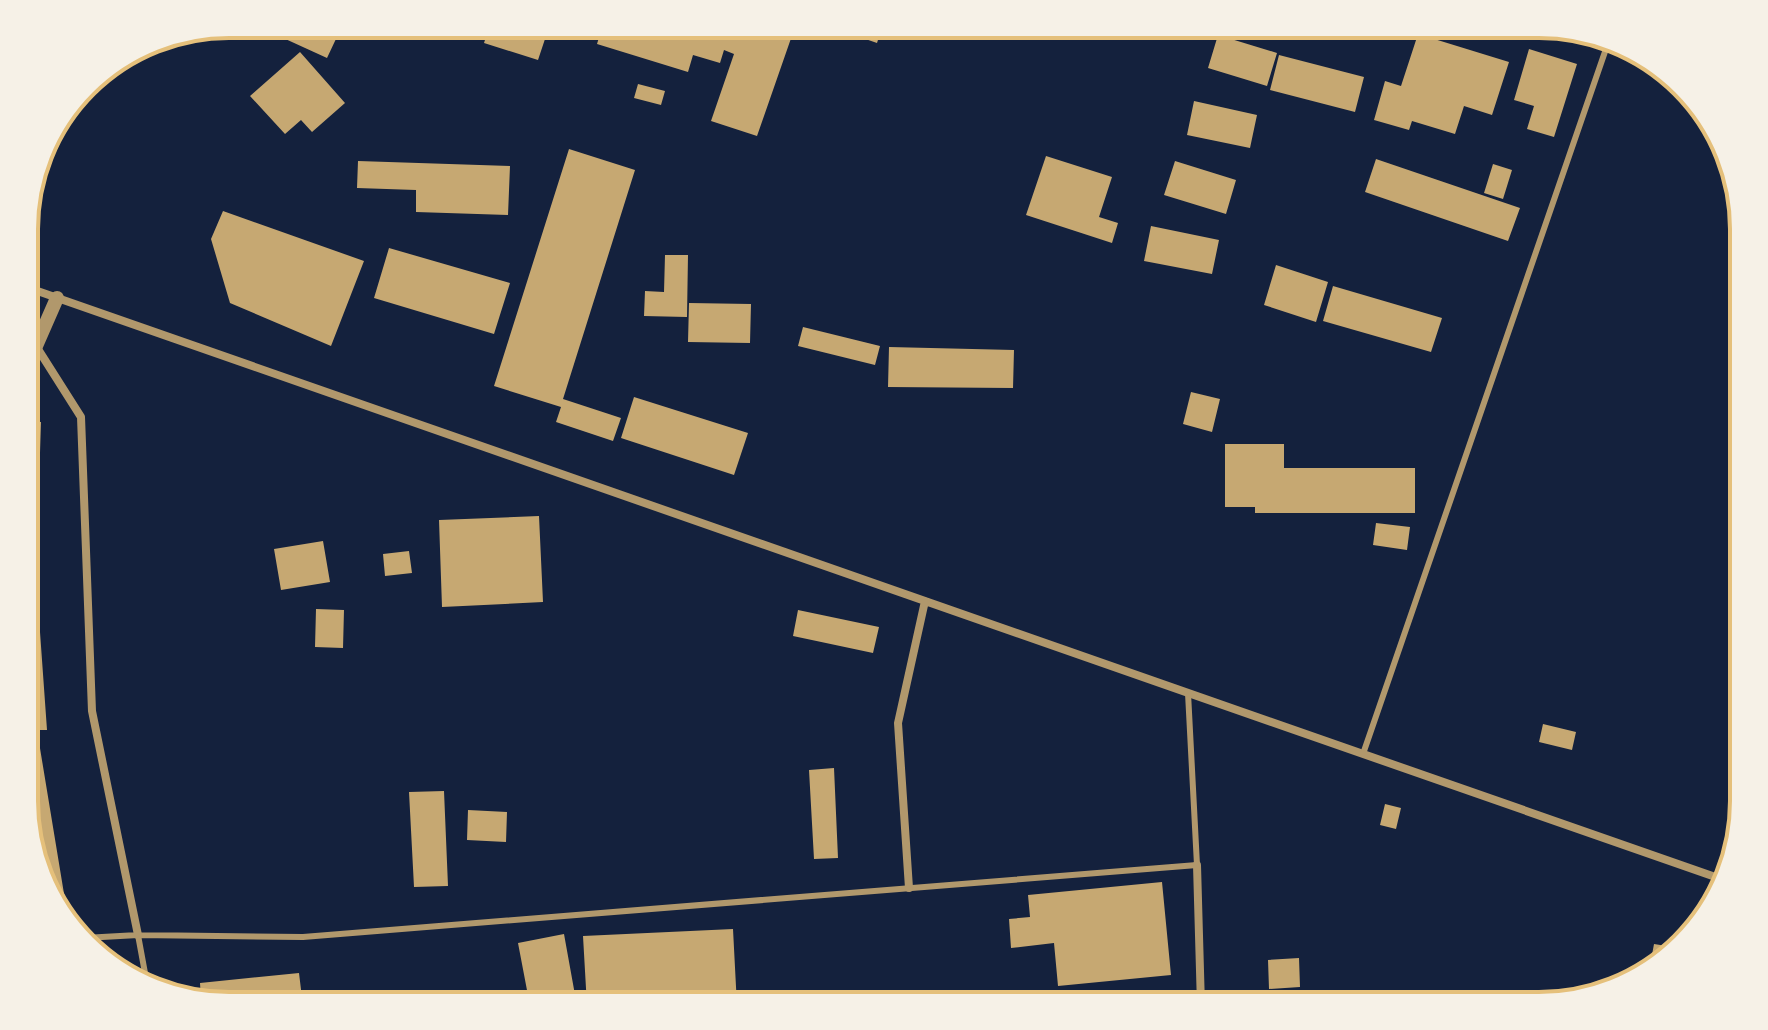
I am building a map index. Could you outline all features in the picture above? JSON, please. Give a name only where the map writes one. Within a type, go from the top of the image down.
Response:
[{"type":"street","points":[[38,291],[1714,876]]},
{"type":"street","points":[[38,341],[57,298]]},
{"type":"street","points":[[38,349],[81,417],[92,711],[138,935]]},
{"type":"street","points":[[909,888],[898,723],[925,601]]},
{"type":"street","points":[[1197,865],[1201,992]]},
{"type":"lane","points":[[1363,754],[1605,51]]},
{"type":"lane","points":[[95,937],[303,937],[1197,865],[1188,693]]},
{"type":"lane","points":[[138,935],[145,972]]},
{"type":"building","points":[[283,38],[336,38],[327,58]]},
{"type":"building","points":[[486,38],[545,38],[538,60],[484,43]]},
{"type":"building","points":[[599,38],[791,38],[757,136],[711,121],[734,54],[724,50],[720,63],[693,55],[688,72],[597,44]]},
{"type":"building","points":[[863,38],[879,38],[877,43]]},
{"type":"building","points":[[1217,38],[1228,38],[1277,53],[1267,86],[1208,68]]},
{"type":"building","points":[[1417,38],[1431,38],[1509,62],[1492,115],[1464,106],[1455,134],[1412,121],[1409,130],[1374,120],[1385,81],[1401,86]]},
{"type":"building","points":[[1529,49],[1577,64],[1554,137],[1527,129],[1534,106],[1514,100]]},
{"type":"building","points":[[300,52],[345,103],[312,132],[301,120],[285,134],[250,96]]},
{"type":"building","points":[[1279,55],[1364,77],[1355,112],[1270,90]]},
{"type":"building","points":[[638,84],[665,91],[661,105],[634,98]]},
{"type":"building","points":[[1194,101],[1257,115],[1250,148],[1187,135]]},
{"type":"building","points":[[569,149],[635,170],[563,399],[621,418],[613,441],[556,422],[561,407],[494,386]]},
{"type":"building","points":[[1046,156],[1112,177],[1099,217],[1118,223],[1112,243],[1026,215]]},
{"type":"building","points":[[1376,159],[1520,208],[1508,241],[1365,192]]},
{"type":"building","points":[[358,161],[510,166],[508,215],[416,212],[416,190],[357,188]]},
{"type":"building","points":[[1175,161],[1236,180],[1226,214],[1164,195]]},
{"type":"building","points":[[1493,164],[1512,170],[1503,199],[1484,193]]},
{"type":"building","points":[[223,211],[364,261],[331,346],[230,303],[211,239]]},
{"type":"building","points":[[1151,226],[1219,240],[1212,274],[1144,261]]},
{"type":"building","points":[[389,248],[510,283],[494,334],[374,298]]},
{"type":"building","points":[[665,255],[688,255],[687,317],[644,316],[645,291],[664,292]]},
{"type":"building","points":[[1276,265],[1328,282],[1316,322],[1264,305]]},
{"type":"building","points":[[1333,286],[1442,318],[1431,352],[1323,321]]},
{"type":"building","points":[[689,303],[751,304],[750,343],[688,342]]},
{"type":"building","points":[[803,327],[880,346],[875,365],[798,346]]},
{"type":"building","points":[[889,347],[1014,350],[1013,388],[888,387]]},
{"type":"building","points":[[1191,392],[1220,399],[1212,432],[1183,424]]},
{"type":"building","points":[[634,397],[748,433],[734,475],[621,438]]},
{"type":"building","points":[[38,422],[41,422],[38,514]]},
{"type":"building","points":[[1225,444],[1284,444],[1284,468],[1415,468],[1415,513],[1255,513],[1255,507],[1225,507]]},
{"type":"building","points":[[539,516],[543,602],[442,607],[439,520]]},
{"type":"building","points":[[1376,523],[1410,527],[1407,550],[1373,545]]},
{"type":"building","points":[[323,541],[330,582],[281,590],[274,549]]},
{"type":"building","points":[[409,551],[412,573],[385,576],[383,554]]},
{"type":"building","points":[[38,604],[47,730],[38,730]]},
{"type":"building","points":[[316,609],[344,610],[343,648],[315,647]]},
{"type":"building","points":[[798,610],[879,627],[873,653],[793,636]]},
{"type":"building","points":[[1543,724],[1576,732],[1572,750],[1539,742]]},
{"type":"building","points":[[38,736],[65,898],[48,863],[40,826]]},
{"type":"building","points":[[834,768],[838,858],[814,859],[809,770]]},
{"type":"building","points":[[444,791],[448,886],[414,887],[409,792]]},
{"type":"building","points":[[1385,804],[1401,808],[1396,829],[1380,825]]},
{"type":"building","points":[[468,810],[507,812],[506,842],[467,840]]},
{"type":"building","points":[[1162,882],[1171,975],[1058,986],[1054,943],[1011,948],[1009,919],[1030,917],[1028,895]]},
{"type":"building","points":[[733,929],[736,992],[586,992],[583,936]]},
{"type":"building","points":[[564,934],[574,992],[527,992],[518,943]]},
{"type":"building","points":[[1654,944],[1664,946],[1652,955]]},
{"type":"building","points":[[1299,958],[1300,987],[1269,989],[1268,960]]},
{"type":"building","points":[[299,973],[301,992],[204,990],[200,989],[200,983]]}]
